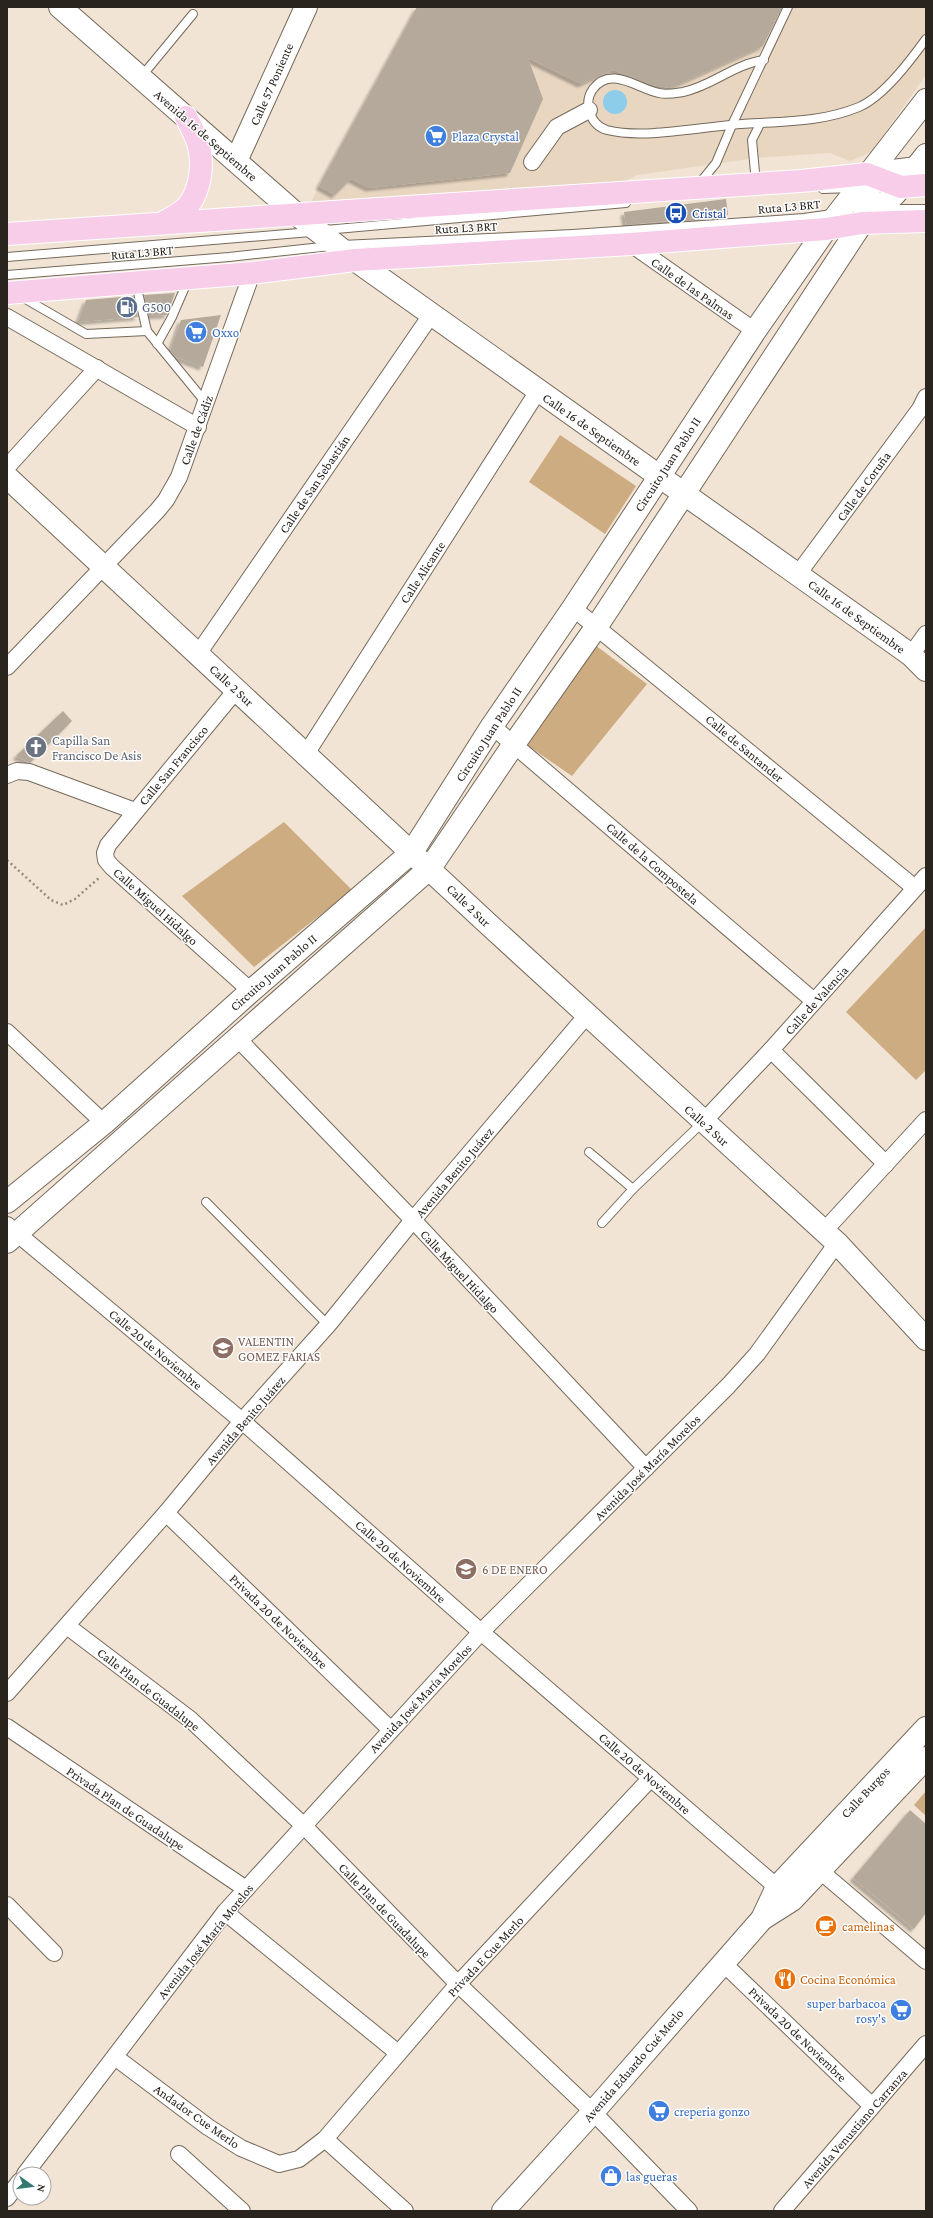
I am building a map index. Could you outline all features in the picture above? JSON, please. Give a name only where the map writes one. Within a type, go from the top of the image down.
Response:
[{"type":"main road","name":"Avenida 16 de Septiembre","points":[[60,7],[295,213],[355,260]]},
{"type":"main road","name":"Calle 57 Poniente","points":[[236,161],[306,7]]},
{"type":"main road","name":"Circuito Juan Pablo II","points":[[10,1233],[239,1040],[430,868],[514,744],[597,626],[682,494],[892,187],[926,100]]},
{"type":"main road","points":[[163,223],[188,206],[198,186],[202,164],[198,143],[186,117]]},
{"type":"main road","points":[[7,234],[295,213],[699,192],[756,184],[892,187],[926,221]]},
{"type":"main road","points":[[9,287],[136,283],[252,273],[355,260],[631,244],[833,221],[892,187]]},
{"type":"main road","name":"Circuito Juan Pablo II","points":[[7,1202],[104,1123],[251,991],[412,852],[492,726],[573,608],[658,476],[755,331],[833,221],[892,187]]},
{"type":"main road","name":"Calle 16 de Septiembre","points":[[355,260],[682,494],[798,574],[918,662]]},
{"type":"main road","name":"Calle 2 Sur","points":[[7,477],[587,1015],[830,1237],[926,1339]]},
{"type":"main road","name":"Calle Burgos","points":[[812,1864],[926,1728]]},
{"type":"main road","name":"Calle Burgos","points":[[812,1864],[926,1758]]},
{"type":"main road","name":"Avenida Eduardo Cué Merlo","points":[[503,2211],[593,2112],[812,1864]]},
{"type":"street","points":[[532,162],[556,128],[588,110]]},
{"type":"street","name":"Calle de las Palmas","points":[[631,244],[755,331]]},
{"type":"street","name":"Calle de Cádiz","points":[[7,667],[102,565],[166,500],[179,477],[198,427],[252,273]]},
{"type":"street","name":"Calle de San Sebastián","points":[[198,654],[431,314]]},
{"type":"street","points":[[7,317],[198,427]]},
{"type":"street","points":[[7,466],[97,368]]},
{"type":"street","name":"Calle Alicante","points":[[306,754],[538,390]]},
{"type":"street","name":"Calle de Coruña","points":[[798,574],[920,409],[926,397]]},
{"type":"street","name":"Calle de Santander","points":[[573,608],[597,626],[915,888]]},
{"type":"street","points":[[918,662],[926,634]]},
{"type":"street","name":"Calle San Francisco","points":[[7,775],[17,771],[29,772],[135,811],[237,689]]},
{"type":"street","name":"Calle de la Compostela","points":[[492,726],[814,1001]]},
{"type":"street","name":"Calle Miguel Hidalgo","points":[[135,811],[108,845],[105,853],[106,860],[251,991]]},
{"type":"street","name":"Calle de Valencia","points":[[703,1122],[770,1050],[926,876]]},
{"type":"street","name":"Avenida Benito Juárez","points":[[7,1693],[166,1513],[242,1421],[328,1325],[413,1220],[587,1015]]},
{"type":"street","points":[[7,1032],[104,1123]]},
{"type":"street","name":"Calle Miguel Hidalgo","points":[[239,1040],[413,1220],[646,1468]]},
{"type":"street","points":[[770,1050],[886,1164]]},
{"type":"street","name":"Avenida José María Morelos","points":[[31,2166],[225,1912],[481,1632],[728,1386],[757,1354],[830,1237],[886,1164],[926,1120]]},
{"type":"street","name":"Calle 20 de Noviembre","points":[[10,1233],[242,1421],[481,1632],[784,1894]]},
{"type":"street","name":"Privada 20 de Noviembre","points":[[166,1513],[391,1730]]},
{"type":"street","name":"Calle Plan de Guadalupe","points":[[66,1626],[191,1720],[303,1825],[458,1984],[593,2112],[689,2211]]},
{"type":"street","name":"Privada Plan de Guadalupe","points":[[7,1727],[246,1889]]},
{"type":"street","name":"Privada E Cue Merlo","points":[[325,2139],[458,1984],[651,1778]]},
{"type":"street","points":[[812,1864],[926,1961]]},
{"type":"street","points":[[225,1912],[398,2053]]},
{"type":"street","points":[[10,1915],[54,1953]]},
{"type":"street","name":"Privada 20 de Noviembre","points":[[723,1963],[872,2106]]},
{"type":"street","name":"Avenida Venustiano Carranza","points":[[782,2211],[926,2044]]},
{"type":"street","name":"Andador Cue Merlo","points":[[115,2057],[221,2136],[241,2148],[279,2164],[299,2159],[325,2139]]},
{"type":"street","points":[[325,2139],[405,2211]]},
{"type":"street","points":[[179,2154],[242,2211]]},
{"type":"lane","points":[[699,192],[716,163],[732,125],[788,7]]},
{"type":"lane","points":[[141,77],[193,14]]},
{"type":"lane","points":[[764,60],[745,64],[699,86],[676,93],[660,94],[622,80],[610,78],[594,88],[588,101],[588,110],[592,119],[599,126],[621,132],[670,131],[815,119],[859,107],[882,90],[926,39]]},
{"type":"lane","points":[[756,184],[752,140],[760,124]]},
{"type":"lane","points":[[892,187],[926,204]]},
{"type":"lane","points":[[892,187],[926,209]]},
{"type":"lane","points":[[816,190],[892,187],[926,191]]},
{"type":"lane","points":[[699,192],[786,191]]},
{"type":"lane","points":[[7,258],[632,203]]},
{"type":"lane","name":"Ruta L3 BRT","points":[[9,287],[229,257],[336,245],[580,234],[804,218],[833,221]]},
{"type":"lane","points":[[157,344],[172,317],[188,279]]},
{"type":"lane","points":[[136,283],[147,331],[206,403]]},
{"type":"lane","points":[[9,287],[86,334],[147,331]]},
{"type":"lane","points":[[602,1223],[633,1189],[703,1122]]},
{"type":"lane","points":[[589,1152],[633,1189]]},
{"type":"lane","points":[[206,1202],[328,1325]]},
{"type":"path","points":[[7,860],[50,900],[63,904],[75,899],[112,867]]},
{"type":"shaded area","points":[[417,7],[926,7],[926,75],[871,152],[850,161],[830,153],[756,158],[637,175],[620,184],[308,207]]},
{"type":"shaded area","points":[[560,435],[636,486],[605,534],[529,482]]},
{"type":"shaded area","points":[[591,642],[647,684],[572,776],[524,743]]},
{"type":"shaded area","points":[[284,822],[352,890],[254,967],[182,896]]},
{"type":"shaded area","points":[[926,927],[926,1070],[916,1080],[846,1012]]},
{"type":"shaded area","points":[[926,1791],[926,1816],[914,1805]]},
{"type":"water","points":[[615,90],[620,91],[626,97],[626,107],[620,113],[615,114],[610,113],[604,107],[603,102],[604,97],[610,91]]},
{"type":"building","name":"Plaza Crystal","points":[[417,7],[782,7],[763,46],[670,88],[653,85],[613,70],[581,84],[528,58],[543,99],[510,173],[369,188],[351,179],[335,195],[319,186]]},
{"type":"building","name":"Cristal","points":[[726,199],[728,215],[626,225],[624,212]]},
{"type":"building","points":[[175,293],[167,315],[149,316],[144,295]]},
{"type":"building","points":[[133,296],[138,317],[78,322],[86,300]]},
{"type":"building","points":[[221,315],[203,367],[176,357],[170,351],[181,320]]},
{"type":"building","name":"Capilla San Francisco De Asis","points":[[63,711],[72,721],[30,763],[16,756]]},
{"type":"building","points":[[910,1810],[926,1824],[926,1913],[914,1929],[853,1878]]},
{"type":"place","name":"Plaza Crystal","points":[[436,136]]},
{"type":"place","name":"Cristal","points":[[676,213]]},
{"type":"place","name":"G500","points":[[127,307]]},
{"type":"place","name":"Oxxo","points":[[196,332]]},
{"type":"place","name":"Capilla San Francisco De Asis","points":[[36,747]]},
{"type":"place","name":"VALENTIN GOMEZ FARIAS","points":[[223,1348]]},
{"type":"place","name":"6 DE ENERO","points":[[466,1569]]},
{"type":"place","name":"camelinas","points":[[826,1926]]},
{"type":"place","name":"Cocina Económica","points":[[785,1979]]},
{"type":"place","name":"super barbacoa rosy's","points":[[901,2010]]},
{"type":"place","name":"creperia gonzo","points":[[659,2111]]},
{"type":"place","name":"las gueras","points":[[611,2176]]}]
